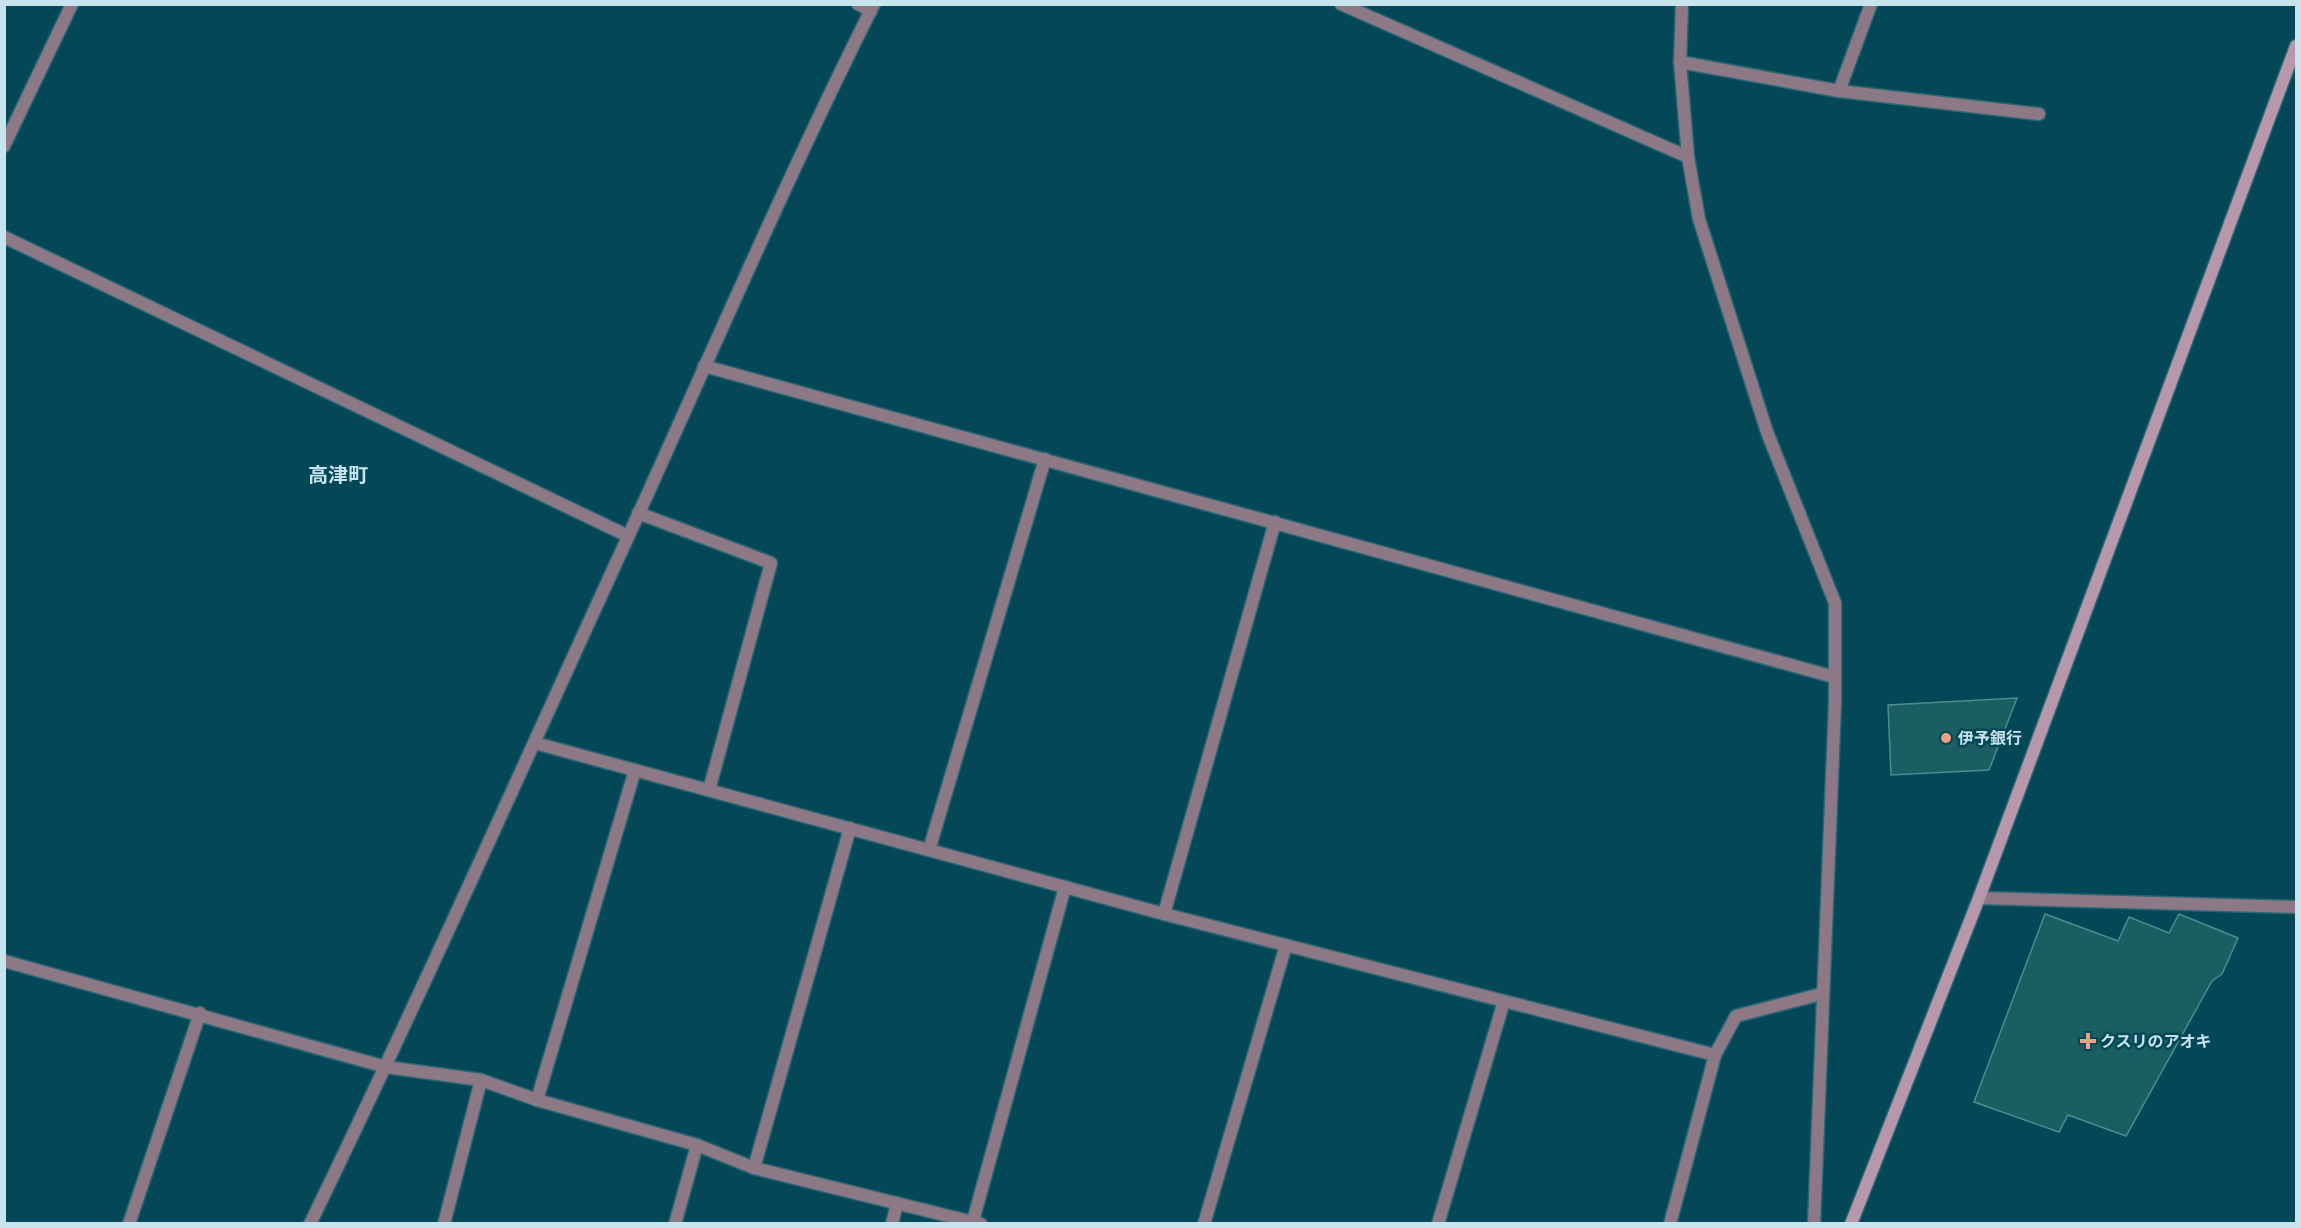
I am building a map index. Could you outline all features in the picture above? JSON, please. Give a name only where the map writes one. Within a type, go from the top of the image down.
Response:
[{"type":"street","points":[[4,146],[72,4]]},
{"type":"street","points":[[310,1224],[386,1067],[535,743],[704,366],[872,8],[858,4]]},
{"type":"street","points":[[1341,4],[1688,157]]},
{"type":"street","points":[[1682,4],[1680,62],[1688,157],[1699,219],[1767,432],[1835,603],[1814,1224]]},
{"type":"street","points":[[1839,91],[1871,4]]},
{"type":"street","points":[[1851,1224],[1979,898],[2296,46]]},
{"type":"street","points":[[1680,62],[1839,91],[2039,114]]},
{"type":"street","points":[[4,237],[628,536]]},
{"type":"street","points":[[704,366],[1834,677]]},
{"type":"street","points":[[929,850],[1045,459]]},
{"type":"street","points":[[638,513],[771,563],[709,790]]},
{"type":"street","points":[[1164,914],[1275,522]]},
{"type":"street","points":[[535,743],[1164,914],[1715,1055]]},
{"type":"street","points":[[537,1100],[635,770]]},
{"type":"street","points":[[754,1168],[850,828]]},
{"type":"street","points":[[4,961],[200,1013],[386,1067],[481,1080],[537,1100],[697,1145],[754,1168],[977,1222],[1065,887]]},
{"type":"street","points":[[1979,898],[2296,907]]},
{"type":"street","points":[[1204,1224],[1286,945]]},
{"type":"street","points":[[1670,1224],[1715,1055],[1736,1016],[1821,994]]},
{"type":"street","points":[[1438,1224],[1504,1001]]},
{"type":"street","points":[[129,1224],[200,1013]]},
{"type":"street","points":[[444,1224],[481,1080]]},
{"type":"street","points":[[675,1224],[697,1145]]},
{"type":"street","points":[[892,1224],[897,1203]]},
{"type":"building","name":"伊予銀行","points":[[2017,698],[1989,770],[1891,775],[1888,705]]},
{"type":"building","name":"クスリのアオキ","points":[[2045,914],[2118,941],[2129,917],[2169,933],[2179,914],[2238,938],[2222,974],[2212,981],[2126,1136],[2068,1115],[2059,1132],[1974,1102]]},
{"type":"place","name":"伊予銀行","points":[[1946,738]]},
{"type":"place","name":"クスリのアオキ","points":[[2088,1041]]},
{"type":"district","name":"高津町","points":[[338,475]]}]
